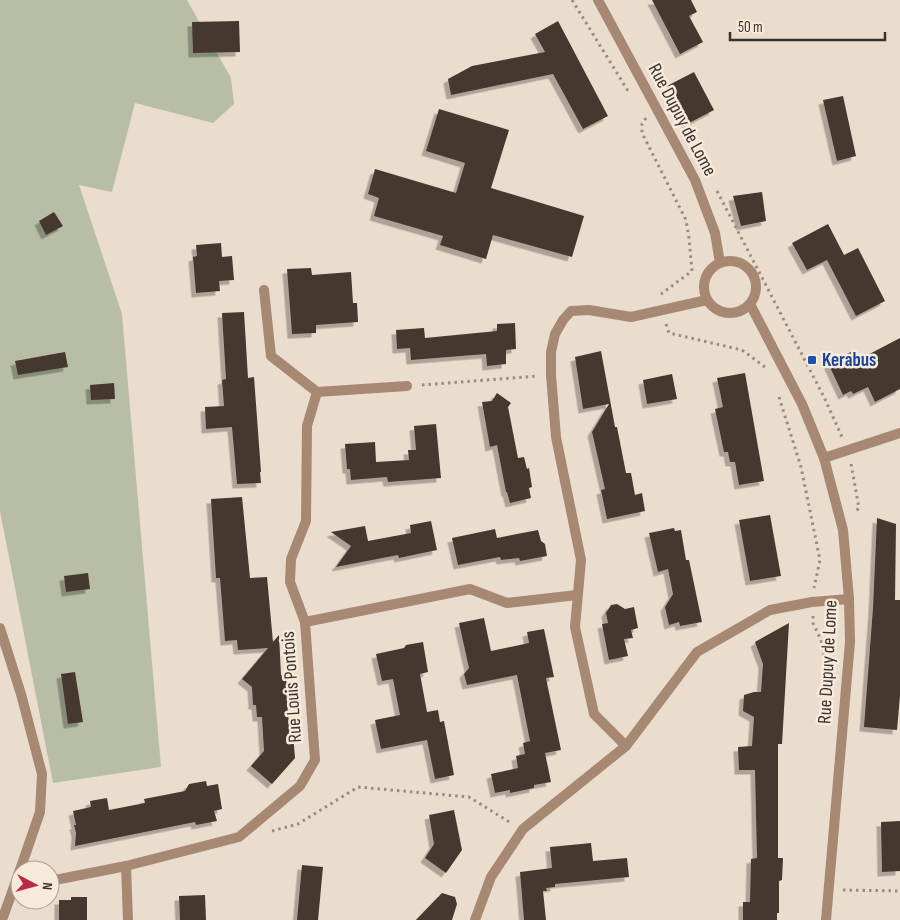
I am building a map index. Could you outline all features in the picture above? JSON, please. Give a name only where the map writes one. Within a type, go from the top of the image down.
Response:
[{"type":"street","name":"Rue Dupuy de Lome","points":[[598,0],[695,180],[715,233],[720,263]]},
{"type":"street","points":[[737,262],[745,265],[751,271],[755,279],[755,296],[744,310],[728,314],[712,307],[707,300],[704,292],[704,283],[707,274],[720,263],[737,262]]},
{"type":"street","points":[[264,290],[271,356],[317,392],[407,386]]},
{"type":"street","points":[[626,746],[594,714],[575,627],[581,560],[556,437],[551,352],[555,334],[563,320],[572,311],[589,310],[631,317],[707,300]]},
{"type":"street","name":"Rue Dupuy de Lome","points":[[750,304],[802,404],[824,458],[843,530],[849,599],[850,642],[826,920]]},
{"type":"street","name":"Rue Louis Pontois","points":[[60,879],[126,866],[239,837],[300,786],[315,760],[305,622],[290,582],[290,559],[306,521],[307,426],[317,392]]},
{"type":"street","points":[[824,458],[900,433]]},
{"type":"street","points":[[305,622],[470,589],[507,603],[577,595]]},
{"type":"street","points":[[475,920],[491,877],[522,829],[626,746],[697,652],[770,610],[812,602],[849,599]]},
{"type":"street","points":[[0,628],[21,694],[42,774],[40,812],[23,860]]},
{"type":"street","points":[[126,866],[128,920]]},
{"type":"street","points":[[2,920],[10,898]]},
{"type":"path","points":[[572,0],[631,95]]},
{"type":"path","points":[[657,111],[647,116],[642,124],[642,133],[686,220],[690,238],[692,271],[658,296],[669,333],[742,350],[768,369]]},
{"type":"path","points":[[716,189],[824,397],[848,450],[859,508],[843,530]]},
{"type":"path","points":[[407,386],[551,375]]},
{"type":"path","points":[[777,392],[801,467],[820,560],[812,602],[813,623],[821,640],[831,692]]},
{"type":"path","points":[[264,833],[298,824],[358,787],[469,797],[522,829]]},
{"type":"path","points":[[829,890],[900,891]]},
{"type":"green space","points":[[0,0],[187,0],[231,78],[234,104],[213,123],[135,103],[112,192],[79,185],[122,314],[161,767],[53,783],[0,511]]},
{"type":"building","points":[[652,0],[691,0],[697,12],[689,16],[703,42],[680,54]]},
{"type":"building","points":[[239,21],[240,52],[193,53],[192,22]]},
{"type":"building","points":[[558,21],[608,116],[583,129],[553,74],[451,95],[448,79],[472,66],[545,52],[535,34]]},
{"type":"building","points":[[694,72],[714,110],[687,124],[667,86]]},
{"type":"building","points":[[843,96],[856,156],[837,161],[823,100]]},
{"type":"building","points":[[439,109],[509,130],[491,188],[584,216],[572,257],[493,235],[486,259],[440,245],[443,236],[374,216],[379,198],[368,194],[375,169],[456,193],[465,163],[426,151]]},
{"type":"building","points":[[762,192],[766,221],[741,226],[733,196]]},
{"type":"building","points":[[54,212],[63,226],[46,235],[39,221]]},
{"type":"building","points":[[828,224],[844,255],[858,248],[885,301],[856,316],[827,260],[807,270],[792,243]]},
{"type":"building","points":[[221,243],[222,257],[232,256],[234,280],[219,281],[220,291],[196,293],[193,257],[197,256],[196,245]]},
{"type":"building","points":[[311,268],[312,275],[351,272],[353,303],[357,303],[358,322],[316,325],[316,333],[292,334],[287,269]]},
{"type":"building","points":[[244,312],[248,378],[254,377],[261,483],[237,484],[232,427],[206,429],[205,407],[224,406],[222,380],[226,379],[222,313]]},
{"type":"building","points":[[515,323],[516,349],[506,350],[506,364],[487,366],[486,354],[411,360],[410,348],[397,349],[396,330],[424,328],[425,338],[497,331],[497,324]]},
{"type":"building","points":[[900,338],[900,389],[875,402],[868,387],[853,394],[851,391],[843,395],[828,363],[853,351],[858,360]]},
{"type":"building","points":[[601,351],[615,427],[617,427],[626,473],[631,473],[635,495],[642,493],[645,511],[607,519],[601,490],[605,489],[592,432],[609,404],[583,409],[575,357]]},
{"type":"building","points":[[65,352],[68,367],[18,375],[15,361]]},
{"type":"building","points":[[745,373],[764,481],[739,485],[735,462],[730,462],[728,452],[724,452],[715,409],[723,407],[717,378]]},
{"type":"building","points":[[672,374],[677,399],[647,404],[643,380]]},
{"type":"building","points":[[114,383],[115,399],[91,400],[90,385]]},
{"type":"building","points":[[497,393],[511,403],[508,407],[518,458],[524,457],[527,469],[529,468],[532,487],[529,488],[531,498],[510,503],[497,445],[490,447],[482,402],[492,401]]},
{"type":"building","points":[[436,424],[441,478],[388,482],[387,477],[351,480],[350,469],[347,469],[345,444],[375,442],[376,462],[409,460],[408,450],[416,450],[414,426]]},
{"type":"building","points":[[242,497],[250,578],[267,577],[273,642],[279,635],[281,675],[286,675],[288,715],[291,735],[293,734],[295,758],[272,784],[251,766],[264,751],[262,717],[257,717],[256,705],[253,705],[252,687],[242,679],[268,648],[238,650],[237,640],[225,641],[220,578],[216,578],[211,499]]},
{"type":"building","points":[[770,515],[781,576],[750,581],[739,520]]},
{"type":"building","points":[[877,518],[896,524],[895,600],[900,600],[900,696],[897,730],[864,727],[873,608]]},
{"type":"building","points":[[431,521],[437,550],[399,558],[398,555],[336,567],[351,546],[331,532],[365,526],[368,541],[411,533],[410,525]]},
{"type":"building","points":[[674,528],[675,531],[681,530],[686,560],[689,560],[702,622],[680,626],[679,622],[669,625],[665,607],[673,594],[668,569],[658,572],[649,533]]},
{"type":"building","points":[[495,529],[497,538],[538,530],[541,541],[545,544],[547,556],[520,561],[519,558],[501,560],[500,557],[458,565],[452,538]]},
{"type":"building","points":[[88,573],[90,589],[66,592],[64,576]]},
{"type":"building","points":[[617,604],[625,609],[634,607],[638,628],[631,630],[633,638],[624,639],[628,656],[609,660],[602,624],[608,623],[606,613],[611,605]]},
{"type":"building","points":[[484,618],[491,651],[529,643],[527,632],[544,629],[554,677],[546,678],[561,750],[545,753],[551,782],[534,785],[534,788],[510,793],[510,790],[495,793],[491,774],[518,768],[516,756],[525,754],[523,743],[530,741],[517,675],[467,685],[464,674],[469,668],[459,623]]},
{"type":"building","points":[[789,623],[782,744],[778,744],[778,858],[783,858],[782,880],[779,881],[779,913],[777,913],[777,920],[743,920],[743,902],[750,902],[751,859],[757,858],[755,770],[739,770],[738,747],[752,746],[754,717],[743,711],[744,695],[761,692],[763,664],[755,642]]},
{"type":"building","points":[[423,642],[428,672],[420,674],[427,712],[438,710],[440,722],[444,721],[454,775],[435,779],[427,740],[381,749],[375,720],[400,715],[393,679],[382,681],[376,654]]},
{"type":"building","points":[[75,672],[83,722],[68,724],[61,674]]},
{"type":"building","points":[[206,781],[207,786],[218,784],[222,809],[214,811],[217,821],[196,825],[195,822],[75,846],[76,833],[74,825],[76,825],[73,811],[91,807],[90,801],[107,798],[109,810],[145,803],[144,799],[185,791],[189,784]]},
{"type":"building","points":[[454,810],[462,850],[446,873],[425,858],[434,844],[429,815]]},
{"type":"building","points":[[900,821],[900,871],[882,872],[881,822]]},
{"type":"building","points":[[591,843],[593,861],[627,858],[629,877],[555,884],[555,887],[546,888],[547,891],[543,891],[546,920],[524,920],[520,872],[552,868],[550,847]]},
{"type":"building","points":[[302,865],[323,867],[318,920],[297,920]]},
{"type":"building","points":[[442,893],[455,897],[457,904],[452,920],[416,920]]},
{"type":"building","points":[[205,895],[206,920],[180,920],[179,896]]},
{"type":"building","points":[[71,897],[87,897],[87,920],[59,920],[60,900],[71,900]]},
{"type":"place","name":"Kerabus","points":[[812,360]]}]
